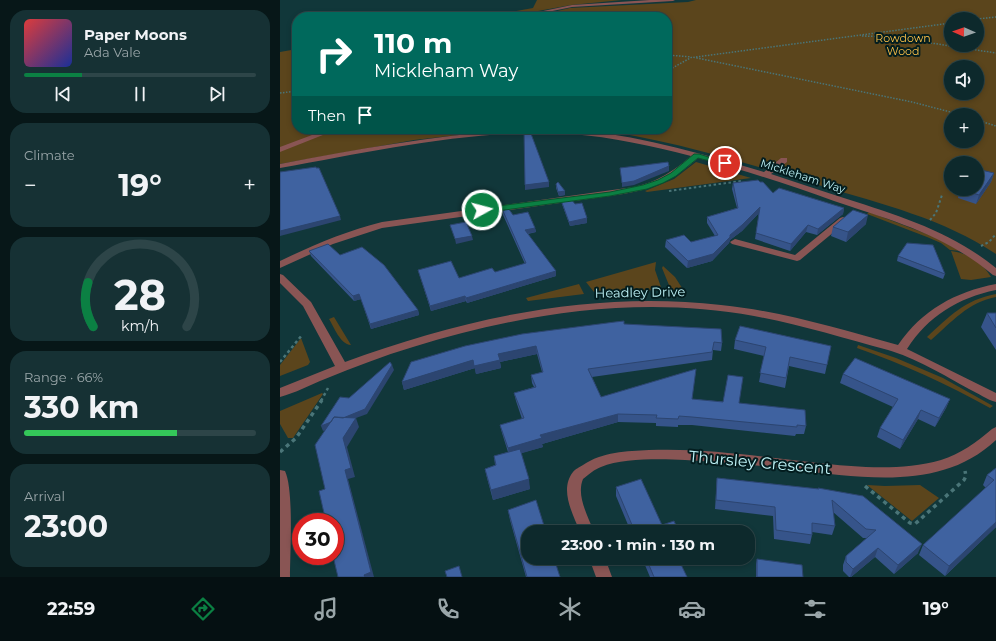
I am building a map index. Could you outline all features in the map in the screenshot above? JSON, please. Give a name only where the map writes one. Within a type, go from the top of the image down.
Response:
[{"type":"street","points":[[541,12],[572,6],[673,0]]},
{"type":"street","points":[[280,150],[321,134]]},
{"type":"street","name":"Mickleham Way","points":[[280,166],[426,140],[492,134]]},
{"type":"street","name":"Mickleham Way","points":[[588,134],[638,142],[696,156],[765,175],[860,206],[921,228],[955,243],[968,251],[996,273]]},
{"type":"street","points":[[280,265],[337,238],[382,224],[605,195],[644,187],[661,182],[673,175],[696,156]]},
{"type":"street","points":[[765,175],[784,160]]},
{"type":"street","points":[[735,242],[790,258],[797,258],[860,206]]},
{"type":"street","points":[[280,277],[307,304],[342,368]]},
{"type":"street","points":[[900,350],[916,329],[946,304],[966,294],[996,287]]},
{"type":"street","name":"Headley Drive","points":[[280,393],[342,368],[419,340],[487,323],[570,309],[628,304],[684,305],[770,315],[813,324],[900,350],[995,395]]},
{"type":"street","name":"Thursley Crescent","points":[[584,525],[576,502],[573,487],[583,470],[594,463],[605,459],[638,455],[678,454],[854,471],[915,471],[942,465],[959,458],[976,448],[996,432]]},
{"type":"street","points":[[280,475],[283,496],[282,577]]},
{"type":"street","points":[[600,565],[604,577]]},
{"type":"path","points":[[984,18],[996,17]]},
{"type":"path","points":[[672,68],[692,57],[809,44],[944,24]]},
{"type":"path","points":[[856,36],[892,37],[996,53]]},
{"type":"path","points":[[672,55],[692,57],[912,102],[944,110]]},
{"type":"path","points":[[280,93],[292,92]]},
{"type":"path","points":[[984,122],[996,126]]},
{"type":"path","points":[[663,191],[750,180],[765,175]]},
{"type":"path","points":[[921,228],[934,216],[942,195]]},
{"type":"path","points":[[968,251],[989,242],[996,234]]},
{"type":"path","points":[[280,362],[302,335]]},
{"type":"path","points":[[280,452],[296,438],[326,394],[328,387]]},
{"type":"path","points":[[854,471],[864,486],[910,523],[915,524],[964,480],[966,476],[965,471],[959,458]]},
{"type":"green space","points":[[537,0],[622,0],[571,5],[532,12],[510,12],[533,8]]},
{"type":"green space","name":"Rowdown Wood","points":[[696,0],[996,0],[996,254],[955,231],[890,206],[709,153],[651,139],[622,134],[672,134],[672,12],[553,12],[570,8],[688,2]]},
{"type":"green space","points":[[292,50],[292,134],[467,134],[414,140],[280,164],[280,52]]},
{"type":"green space","points":[[696,162],[751,178],[647,192],[645,191],[674,179]]},
{"type":"green space","points":[[869,212],[932,236],[961,251],[950,250],[941,243],[867,214]]},
{"type":"green space","points":[[951,251],[974,259],[991,277],[971,280],[961,279]]},
{"type":"green space","points":[[656,262],[655,270],[662,290],[594,292],[586,282]]},
{"type":"green space","points":[[663,266],[675,277],[684,291],[671,290],[662,268]]},
{"type":"green space","points":[[579,284],[584,294],[528,301],[526,298]]},
{"type":"green space","points":[[996,294],[996,297],[968,308],[931,340],[927,337],[958,310],[966,305],[975,300]]},
{"type":"green space","points":[[334,317],[351,345],[344,342],[338,335],[329,319]]},
{"type":"green space","points":[[301,338],[310,362],[308,365],[280,376],[280,365]]},
{"type":"green space","points":[[858,345],[896,358],[943,378],[993,406],[990,408],[925,375],[857,348]]},
{"type":"green space","points":[[322,393],[323,394],[293,438],[288,438],[280,424],[280,411]]},
{"type":"green space","points":[[867,485],[920,485],[939,498],[912,521]]},
{"type":"building","points":[[524,134],[531,134],[549,182],[525,185]]},
{"type":"building","points":[[668,162],[669,166],[634,181],[622,183],[620,168]]},
{"type":"building","points":[[316,167],[319,168],[340,216],[280,231],[280,172]]},
{"type":"building","points":[[984,171],[994,173],[984,188]]},
{"type":"building","points":[[758,180],[763,182],[773,193],[779,188],[844,208],[818,229],[808,225],[791,244],[756,233],[760,207],[730,235],[730,237],[713,254],[688,261],[666,240],[684,235],[691,242],[718,235],[707,217],[738,208],[733,183]]},
{"type":"building","points":[[558,182],[565,191],[558,192],[556,184]]},
{"type":"building","points":[[571,199],[575,204],[582,203],[587,218],[569,222],[561,200]]},
{"type":"building","points":[[508,208],[513,215],[528,212],[535,228],[525,230],[556,271],[466,298],[465,296],[430,306],[418,270],[451,261],[459,278],[492,268],[495,272],[526,263],[503,211]]},
{"type":"building","points":[[853,210],[868,215],[848,232],[833,227]]},
{"type":"building","points":[[466,222],[472,236],[455,239],[450,225]]},
{"type":"building","points":[[907,243],[933,245],[945,274],[898,256]]},
{"type":"building","points":[[328,244],[340,255],[362,247],[384,265],[418,310],[370,324],[359,294],[353,296],[309,251]]},
{"type":"building","points":[[987,313],[996,313],[996,328]]},
{"type":"building","points":[[624,321],[624,324],[721,329],[722,343],[714,342],[712,352],[588,369],[601,397],[696,369],[692,399],[723,402],[728,375],[743,377],[739,403],[805,410],[806,426],[797,425],[797,427],[679,416],[678,419],[656,418],[657,415],[618,414],[540,435],[542,438],[508,448],[500,425],[524,418],[514,393],[536,387],[531,375],[543,372],[536,346],[498,354],[500,360],[474,366],[473,360],[402,382],[411,362],[465,346],[522,334]]},
{"type":"building","points":[[740,326],[831,346],[827,365],[790,357],[786,378],[760,373],[766,347],[735,340]]},
{"type":"building","points":[[855,358],[950,399],[939,418],[921,410],[903,440],[880,428],[898,399],[843,374]]},
{"type":"building","points":[[390,362],[392,365],[365,409],[343,418],[334,417],[331,422],[321,426],[340,397],[349,398]]},
{"type":"building","points":[[334,417],[356,418],[343,438],[351,468],[345,470],[371,572],[364,575],[365,577],[338,577],[335,565],[344,565],[344,513],[324,513],[319,491],[325,489],[315,445]]},
{"type":"building","points":[[520,449],[529,479],[491,490],[485,469],[496,465],[494,456]]},
{"type":"building","points":[[996,468],[996,522],[949,566],[923,545],[994,480],[987,475]]},
{"type":"building","points":[[717,478],[819,489],[818,488],[863,496],[922,544],[898,565],[878,548],[853,569],[846,562],[846,556],[876,530],[866,529],[832,500],[835,526],[812,523],[812,535],[776,530],[775,507],[716,500]]},
{"type":"building","points":[[641,479],[662,525],[632,525],[616,487]]},
{"type":"building","points":[[536,500],[544,525],[521,525],[521,556],[508,510]]},
{"type":"building","points":[[674,521],[676,525],[662,525]]},
{"type":"building","points":[[757,559],[802,565],[803,577],[757,577]]},
{"type":"building","points":[[524,565],[556,565],[560,577],[527,577]]},
{"type":"building","points":[[649,565],[681,565],[687,577],[654,577]]},
{"type":"building","points":[[459,566],[462,577],[447,577],[445,571]]},
{"type":"route","points":[[482,210],[610,194],[644,187],[661,182],[668,178],[696,156],[725,163]]}]
